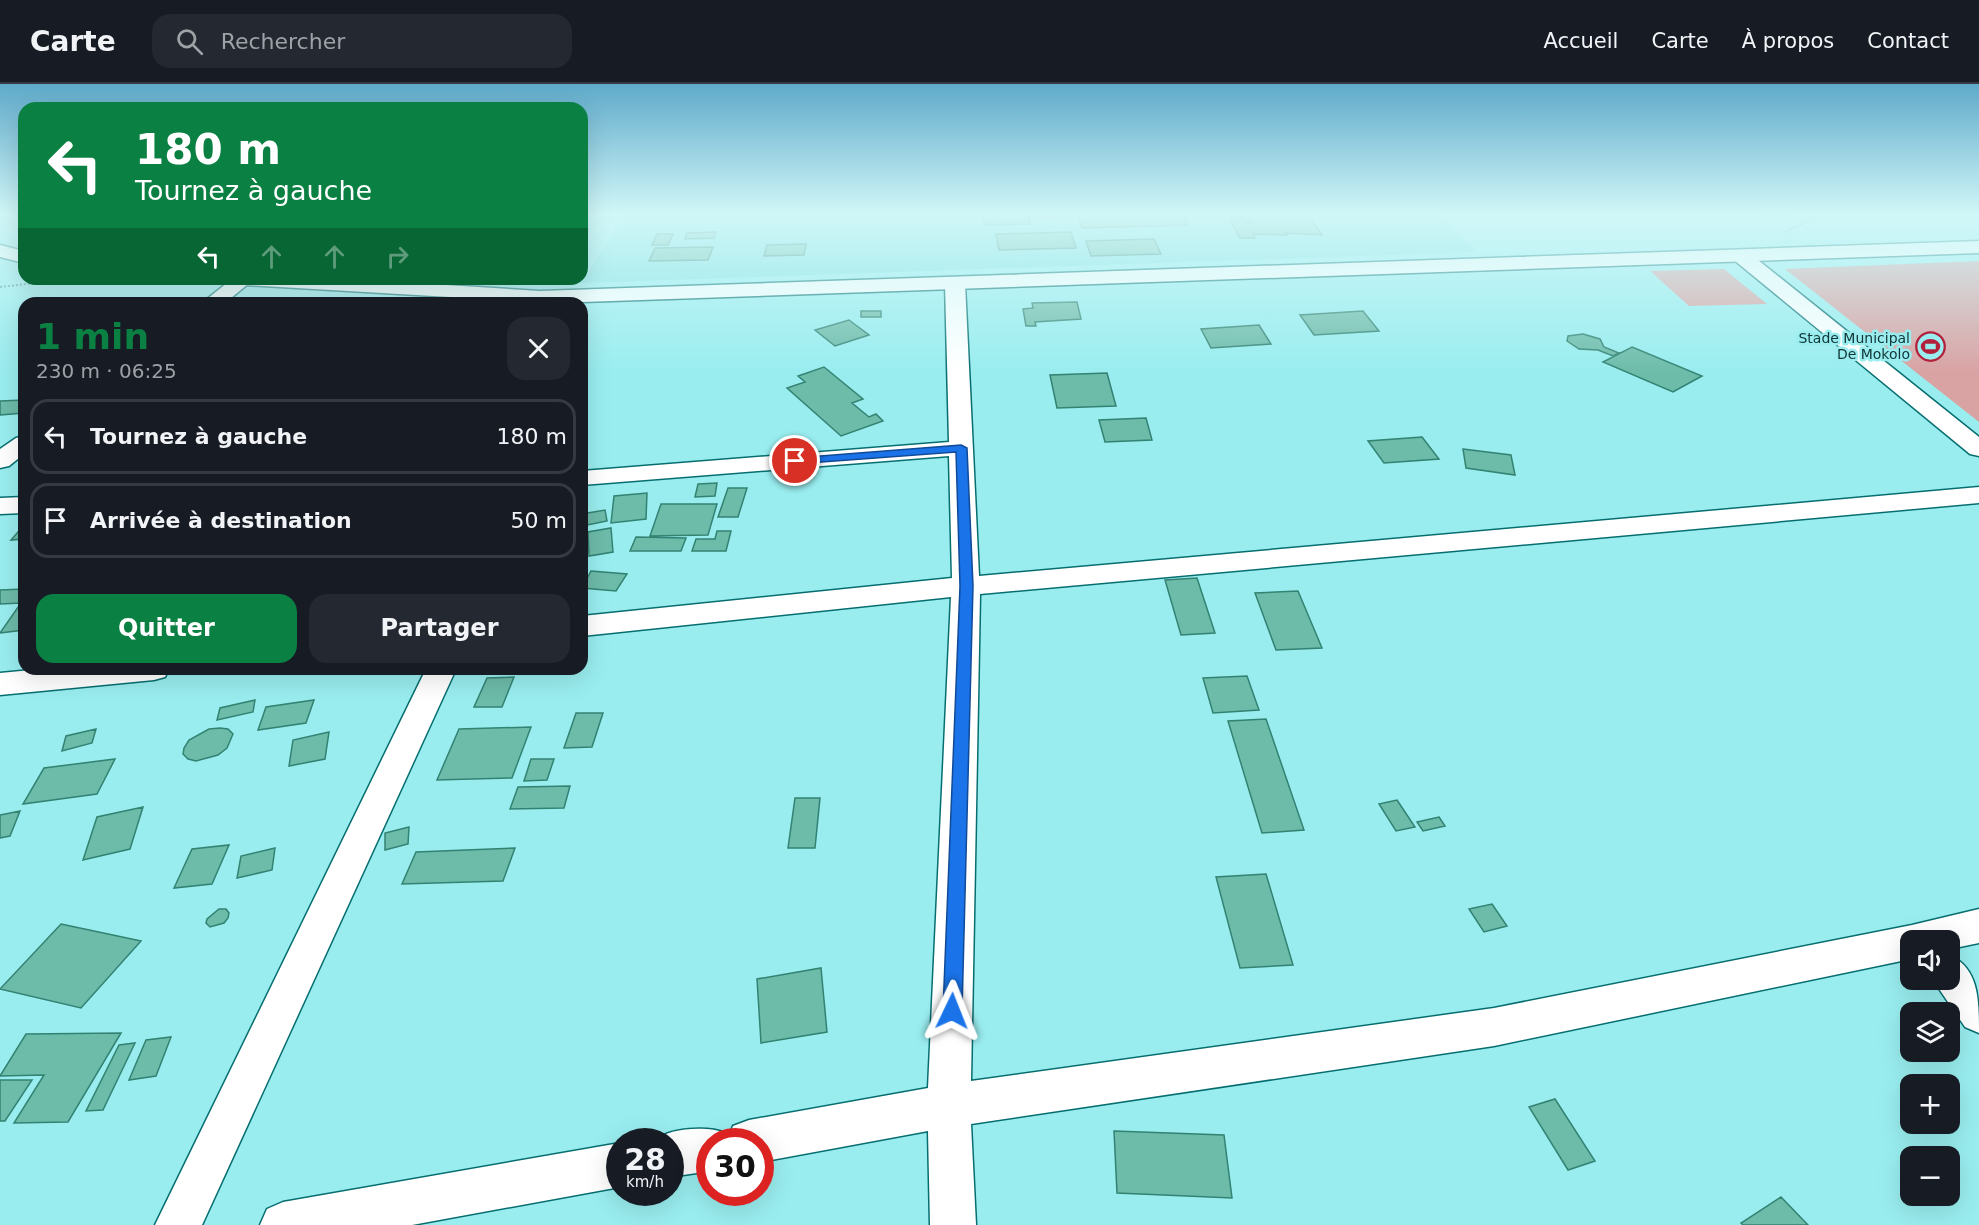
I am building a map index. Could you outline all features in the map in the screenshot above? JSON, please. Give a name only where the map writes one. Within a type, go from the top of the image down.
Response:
[{"type":"main road","points":[[328,285],[540,297],[1443,266]]},
{"type":"street","points":[[1754,266],[1979,449]]},
{"type":"street","points":[[952,1225],[949,1106],[966,586],[955,283]]},
{"type":"street","points":[[220,297],[236,285]]},
{"type":"street","points":[[0,461],[18,448]]},
{"type":"street","points":[[588,478],[961,448]]},
{"type":"street","points":[[588,625],[966,586],[1979,495]]},
{"type":"street","points":[[0,506],[18,505]]},
{"type":"street","points":[[0,684],[92,675]]},
{"type":"street","points":[[178,1225],[438,675]]},
{"type":"street","points":[[1960,931],[1979,926]]},
{"type":"street","points":[[774,1137],[949,1106],[1494,1028],[1900,944]]},
{"type":"street","points":[[1960,987],[1979,1014]]},
{"type":"street","points":[[283,1225],[606,1167]]},
{"type":"path","points":[[0,287],[18,285]]},
{"type":"shaded area","points":[[592,266],[1065,266],[588,283],[588,272]]},
{"type":"shaded area","name":"Stade Municipal De Mokolo","points":[[1852,266],[1979,266],[1979,422],[1785,269]]},
{"type":"shaded area","points":[[1724,269],[1767,304],[1689,306],[1650,271]]},
{"type":"building","points":[[1077,302],[1081,319],[1035,322],[1036,326],[1026,326],[1023,309],[1033,308],[1032,303]]},
{"type":"building","points":[[861,311],[881,311],[881,317],[861,317]]},
{"type":"building","points":[[1363,311],[1379,331],[1314,335],[1300,315]]},
{"type":"building","points":[[849,320],[869,335],[835,346],[815,330]]},
{"type":"building","points":[[1259,325],[1271,344],[1211,348],[1201,329]]},
{"type":"building","points":[[1583,334],[1600,339],[1604,347],[1619,353],[1613,356],[1598,350],[1579,349],[1567,341],[1568,336]]},
{"type":"building","points":[[1632,347],[1702,376],[1673,392],[1603,362]]},
{"type":"building","points":[[824,367],[863,399],[852,403],[869,417],[876,414],[883,421],[841,436],[787,388],[805,382],[798,376]]},
{"type":"building","points":[[1107,373],[1116,406],[1057,408],[1050,375]]},
{"type":"building","points":[[18,400],[18,414],[0,415],[0,401]]},
{"type":"building","points":[[1146,418],[1152,440],[1105,442],[1099,420]]},
{"type":"building","points":[[1422,437],[1439,459],[1384,463],[1368,441]]},
{"type":"building","points":[[1463,449],[1511,455],[1515,475],[1466,468]]},
{"type":"building","points":[[717,483],[715,496],[695,497],[698,484]]},
{"type":"building","points":[[728,488],[747,488],[738,517],[718,517]]},
{"type":"building","points":[[647,493],[646,519],[611,523],[614,496]]},
{"type":"building","points":[[661,504],[717,504],[708,535],[650,536]]},
{"type":"building","points":[[605,510],[607,521],[588,525],[588,513]]},
{"type":"building","points":[[611,528],[613,552],[589,556],[588,532]]},
{"type":"building","points":[[717,531],[731,531],[726,551],[692,551],[696,539],[715,539]]},
{"type":"building","points":[[18,532],[18,539],[11,540]]},
{"type":"building","points":[[636,537],[686,538],[681,551],[630,551]]},
{"type":"building","points":[[591,571],[627,574],[616,591],[588,589],[588,577]]},
{"type":"building","points":[[1197,578],[1215,633],[1181,635],[1165,580]]},
{"type":"building","points":[[18,589],[18,603],[0,604],[0,590]]},
{"type":"building","points":[[1298,591],[1322,648],[1276,650],[1255,593]]},
{"type":"building","points":[[18,607],[18,631],[0,633]]},
{"type":"building","points":[[1247,676],[1259,710],[1213,713],[1203,678]]},
{"type":"building","points":[[514,677],[502,707],[474,707],[487,678]]},
{"type":"building","points":[[255,700],[253,712],[217,720],[220,708]]},
{"type":"building","points":[[314,700],[306,723],[258,730],[266,707]]},
{"type":"building","points":[[576,713],[603,713],[592,747],[564,748]]},
{"type":"building","points":[[1266,719],[1304,830],[1262,833],[1228,721]]},
{"type":"building","points":[[531,727],[512,778],[437,780],[459,729]]},
{"type":"building","points":[[96,729],[92,743],[62,751],[66,736]]},
{"type":"building","points":[[209,729],[228,729],[233,734],[227,748],[218,755],[196,761],[188,759],[183,754],[189,740]]},
{"type":"building","points":[[329,732],[325,759],[289,766],[293,740]]},
{"type":"building","points":[[115,759],[97,794],[23,804],[44,768]]},
{"type":"building","points":[[531,759],[554,759],[547,780],[524,781]]},
{"type":"building","points":[[570,786],[564,808],[510,809],[518,787]]},
{"type":"building","points":[[795,798],[820,798],[815,848],[788,848]]},
{"type":"building","points":[[1397,800],[1415,827],[1396,831],[1379,804]]},
{"type":"building","points":[[143,807],[130,849],[83,860],[97,817]]},
{"type":"building","points":[[20,811],[10,836],[0,838],[0,815]]},
{"type":"building","points":[[1439,817],[1445,826],[1423,831],[1417,822]]},
{"type":"building","points":[[409,827],[408,844],[385,850],[385,833]]},
{"type":"building","points":[[229,845],[212,884],[174,888],[192,849]]},
{"type":"building","points":[[275,848],[272,870],[237,878],[241,856]]},
{"type":"building","points":[[515,848],[503,881],[402,884],[416,852]]},
{"type":"building","points":[[1266,874],[1293,965],[1240,968],[1216,877]]},
{"type":"building","points":[[1492,904],[1507,926],[1484,932],[1469,909]]},
{"type":"building","points":[[219,909],[226,909],[229,913],[228,918],[224,923],[210,927],[206,923],[207,919]]},
{"type":"building","points":[[61,924],[141,941],[81,1008],[0,989]]},
{"type":"building","points":[[821,968],[827,1032],[761,1043],[757,979]]},
{"type":"building","points":[[121,1033],[68,1122],[14,1123],[44,1075],[0,1076],[26,1034]]},
{"type":"building","points":[[171,1037],[156,1076],[129,1080],[146,1040]]},
{"type":"building","points":[[135,1043],[103,1110],[86,1111],[119,1045]]},
{"type":"building","points":[[0,1080],[32,1080],[5,1121],[0,1121]]},
{"type":"building","points":[[1555,1099],[1595,1161],[1568,1170],[1529,1107]]},
{"type":"building","points":[[1114,1131],[1224,1135],[1232,1198],[1117,1193]]},
{"type":"building","points":[[1781,1197],[1808,1225],[1743,1225],[1741,1223]]},
{"type":"place","name":"Stade Municipal De Mokolo","points":[[1931,346]]},
{"type":"route","points":[[795,461],[961,448],[966,586],[952,1011]]}]
